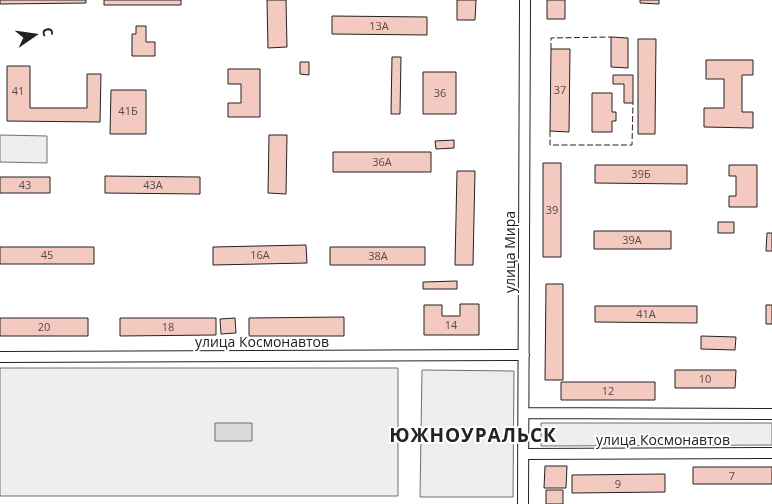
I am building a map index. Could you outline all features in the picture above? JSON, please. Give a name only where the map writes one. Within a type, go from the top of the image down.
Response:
[{"type":"street","name":"улица Мира","points":[[523,504],[525,0]]},
{"type":"street","name":"улица Космонавтов","points":[[0,357],[524,355]]},
{"type":"street","name":"улица Космонавтов","points":[[524,413],[772,414]]},
{"type":"street","name":"улица Космонавтов","points":[[523,454],[772,453]]},
{"type":"shaded area","points":[[0,135],[47,136],[47,163],[0,162]]},
{"type":"shaded area","points":[[0,368],[398,368],[398,496],[0,496]]},
{"type":"shaded area","points":[[422,370],[514,371],[513,497],[420,497]]},
{"type":"shaded area","points":[[215,423],[252,423],[252,441],[215,441]]},
{"type":"shaded area","points":[[541,423],[772,423],[772,445],[541,446]]},
{"type":"building","points":[[0,0],[86,0],[86,3],[0,4]]},
{"type":"building","points":[[104,0],[181,0],[181,5],[104,5]]},
{"type":"building","points":[[267,0],[286,0],[287,47],[268,48]]},
{"type":"building","points":[[457,0],[476,0],[475,20],[457,20]]},
{"type":"building","points":[[547,0],[565,0],[565,19],[547,19]]},
{"type":"building","points":[[640,0],[659,0],[659,4],[640,3]]},
{"type":"building","points":[[332,16],[427,17],[427,35],[332,34]]},
{"type":"building","points":[[136,26],[146,26],[146,42],[155,42],[155,56],[132,56],[132,34],[136,34]]},
{"type":"building","points":[[611,37],[628,38],[628,68],[611,67]]},
{"type":"building","points":[[638,39],[656,39],[655,134],[638,134]]},
{"type":"building","points":[[551,49],[570,49],[569,132],[550,131]]},
{"type":"building","points":[[392,57],[401,57],[400,114],[391,114]]},
{"type":"building","points":[[706,60],[753,60],[753,75],[742,75],[742,112],[753,112],[753,128],[704,127],[704,108],[724,108],[724,79],[706,79]]},
{"type":"building","points":[[300,62],[309,62],[309,75],[300,74]]},
{"type":"building","points":[[7,66],[30,66],[30,108],[87,108],[87,74],[101,74],[100,122],[7,121]]},
{"type":"building","points":[[228,69],[260,69],[260,117],[228,117],[228,103],[241,103],[241,84],[228,84]]},
{"type":"building","points":[[423,72],[456,72],[456,114],[423,114]]},
{"type":"building","points":[[613,75],[633,75],[633,103],[624,103],[624,84],[613,84]]},
{"type":"building","points":[[111,90],[146,90],[146,134],[110,134]]},
{"type":"building","points":[[592,93],[612,93],[612,112],[616,112],[616,121],[612,121],[612,132],[592,132]]},
{"type":"building","points":[[269,135],[287,135],[286,194],[268,193]]},
{"type":"building","points":[[454,140],[454,148],[436,149],[435,141]]},
{"type":"building","points":[[333,152],[431,152],[431,172],[333,172]]},
{"type":"building","points":[[543,163],[561,163],[561,257],[543,257]]},
{"type":"building","points":[[595,165],[687,165],[687,184],[595,183]]},
{"type":"building","points":[[729,165],[757,165],[757,207],[729,207],[729,196],[736,196],[736,176],[729,176]]},
{"type":"building","points":[[457,171],[475,171],[473,265],[455,265]]},
{"type":"building","points":[[105,176],[200,177],[200,194],[105,193]]},
{"type":"building","points":[[0,177],[50,177],[50,193],[0,193]]},
{"type":"building","points":[[718,222],[734,222],[734,233],[718,233]]},
{"type":"building","points":[[594,231],[671,231],[671,249],[594,249]]},
{"type":"building","points":[[767,233],[772,233],[772,251],[766,251]]},
{"type":"building","points":[[306,245],[307,263],[213,265],[213,247]]},
{"type":"building","points":[[0,247],[94,247],[94,264],[0,264]]},
{"type":"building","points":[[330,247],[425,247],[425,265],[330,265]]},
{"type":"building","points":[[457,281],[457,289],[423,289],[423,282]]},
{"type":"building","points":[[546,284],[563,284],[563,380],[545,380]]},
{"type":"building","points":[[460,304],[479,304],[479,335],[424,335],[424,305],[442,305],[442,316],[460,316]]},
{"type":"building","points":[[766,305],[772,305],[772,324],[766,324]]},
{"type":"building","points":[[595,306],[697,306],[697,323],[595,322]]},
{"type":"building","points":[[344,317],[344,336],[249,336],[249,318]]},
{"type":"building","points":[[0,318],[88,318],[88,336],[0,336]]},
{"type":"building","points":[[120,318],[216,318],[216,335],[120,336]]},
{"type":"building","points":[[235,318],[236,333],[221,334],[220,319]]},
{"type":"building","points":[[701,336],[736,337],[735,350],[701,349]]},
{"type":"building","points":[[675,370],[736,370],[735,388],[675,388]]},
{"type":"building","points":[[561,382],[655,382],[655,400],[561,400]]},
{"type":"building","points":[[545,466],[567,466],[566,488],[544,488]]},
{"type":"building","points":[[693,467],[772,467],[772,484],[693,484]]},
{"type":"building","points":[[665,474],[665,492],[572,493],[572,475]]},
{"type":"building","points":[[546,490],[563,490],[563,504],[546,504]]},
{"type":"fence","points":[[551,49],[551,38],[611,37]]},
{"type":"fence","points":[[550,131],[550,145],[632,145],[633,103]]},
{"type":"district","name":"ЮЖНОУРАЛЬСК","points":[[473,435]]}]
